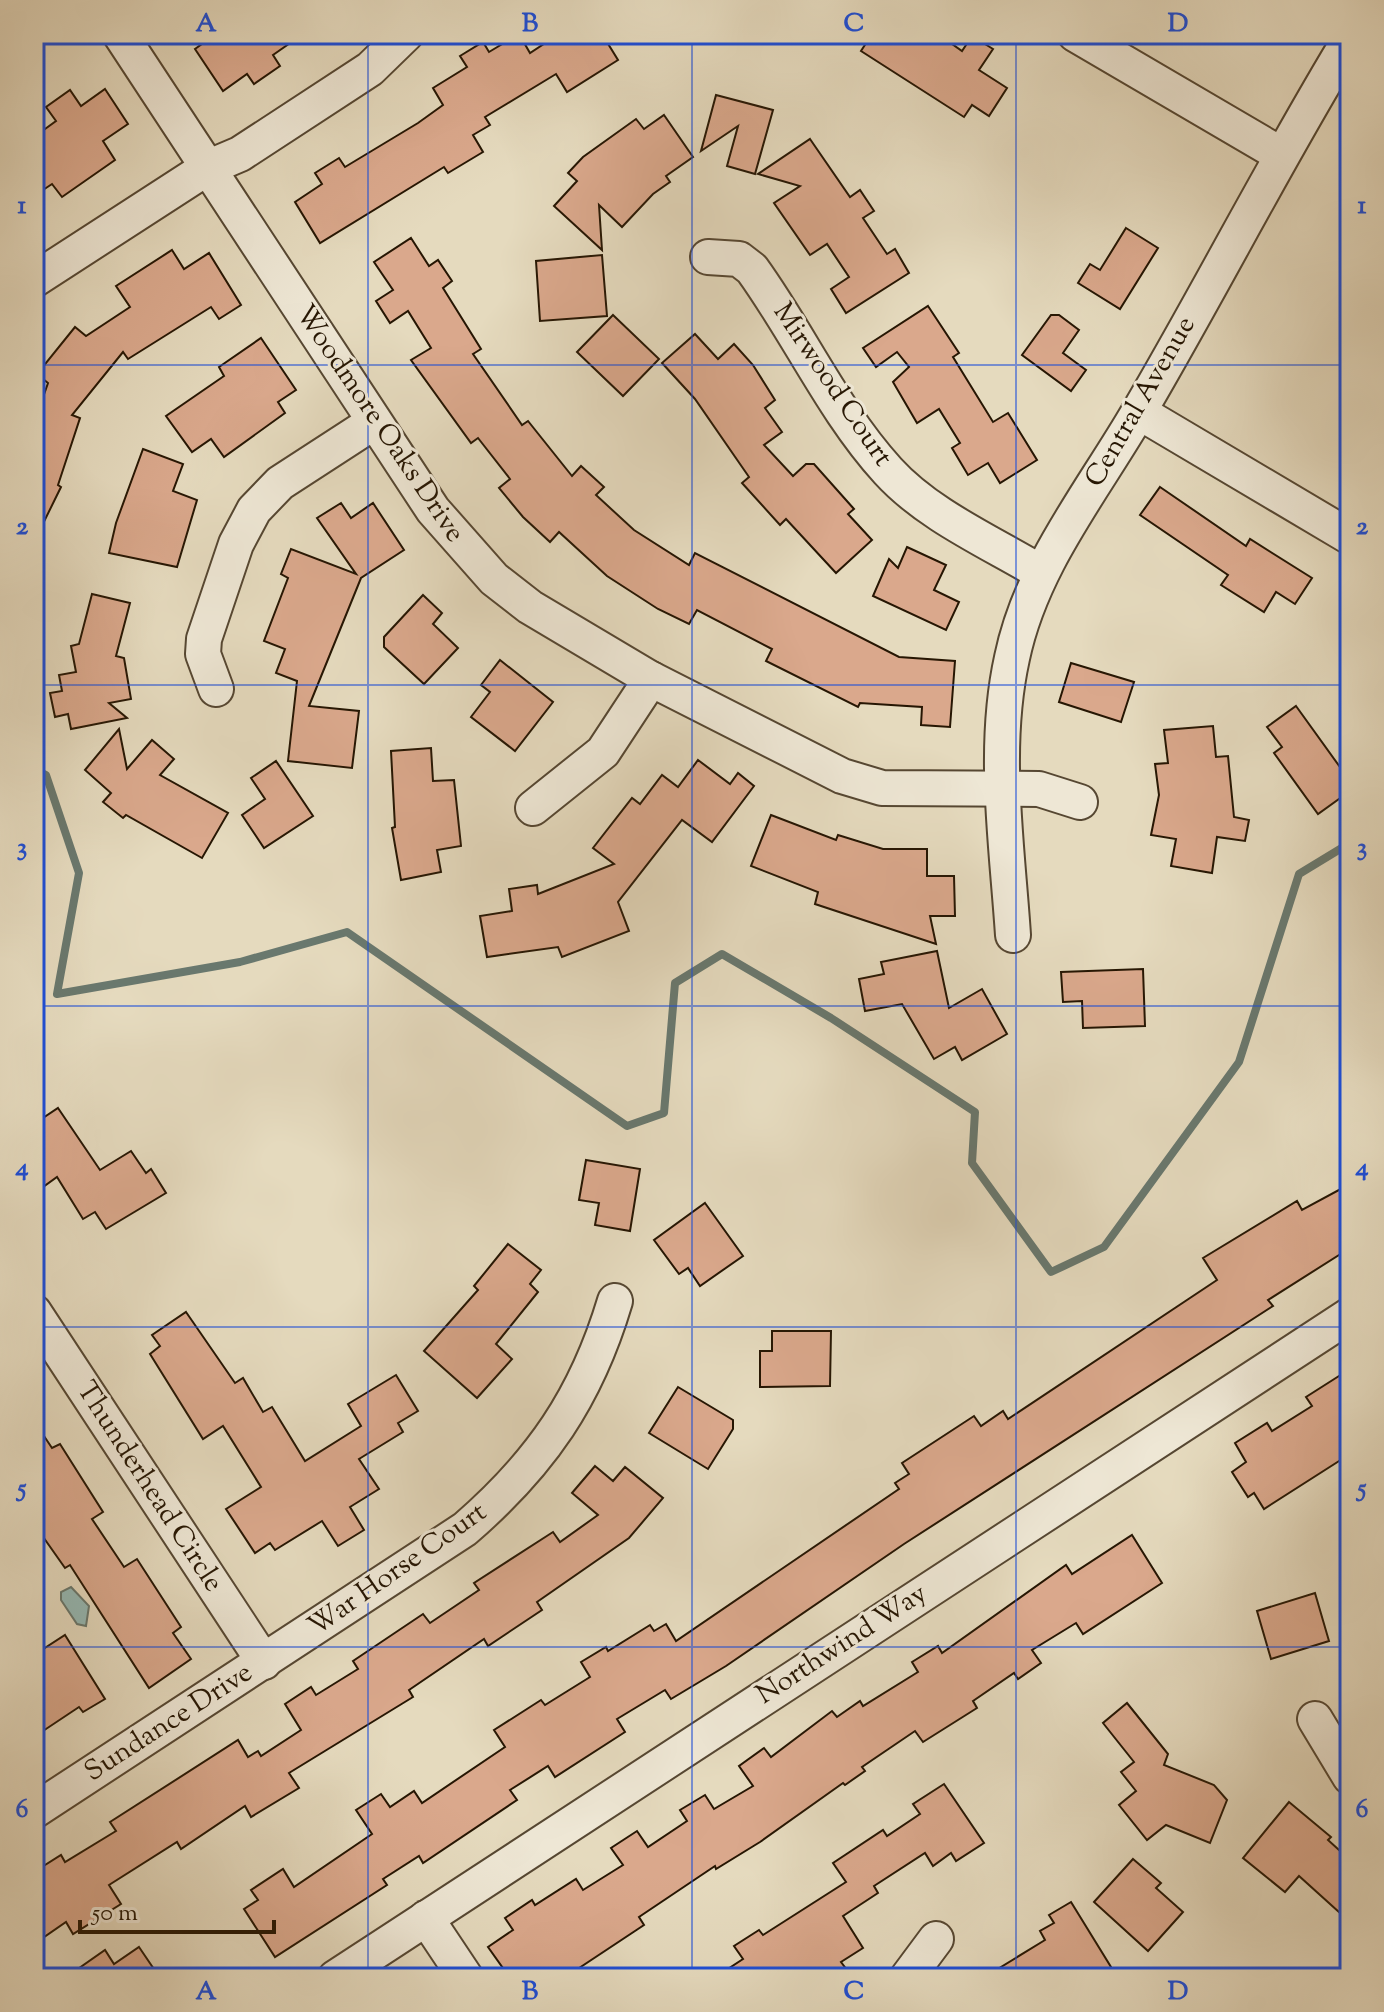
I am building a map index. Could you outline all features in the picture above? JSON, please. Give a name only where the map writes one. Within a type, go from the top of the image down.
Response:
[{"type":"street","name":"Woodmore Oaks Drive","points":[[120,34],[433,510],[494,579],[541,614],[651,679],[842,776],[882,788],[1003,787]]},
{"type":"street","points":[[34,280],[207,168],[240,154],[370,69],[406,34]]},
{"type":"street","points":[[1075,34],[1280,154]]},
{"type":"street","name":"Central Avenue","points":[[1013,935],[1003,787],[1005,702],[1011,659],[1040,572],[1139,412],[1280,154],[1350,39]]},
{"type":"street","name":"Mirwood Court","points":[[708,257],[739,259],[752,269],[865,442],[889,472],[916,496],[1040,572]]},
{"type":"street","points":[[1139,412],[1350,537]]},
{"type":"street","points":[[216,689],[203,654],[204,639],[244,526],[280,483],[374,422]]},
{"type":"street","points":[[533,808],[603,752],[651,679]]},
{"type":"street","points":[[1003,787],[1039,789],[1080,802]]},
{"type":"street","name":"War Horse Court","points":[[264,1662],[465,1529],[503,1496],[536,1459],[569,1412],[592,1368],[615,1301]]},
{"type":"street","name":"Thunderhead Circle","points":[[34,1312],[264,1662]]},
{"type":"street","name":"Northwind Way","points":[[335,1978],[1350,1315]]},
{"type":"street","name":"Sundance Drive","points":[[34,1811],[264,1662]]},
{"type":"street","points":[[1315,1719],[1350,1777]]},
{"type":"street","points":[[426,1918],[466,1978]]},
{"type":"street","points":[[907,1978],[936,1939]]},
{"type":"water","points":[[71,1587],[89,1606],[86,1626],[77,1624],[61,1600],[61,1592]]},
{"type":"building","points":[[216,34],[303,34],[273,55],[280,66],[254,84],[247,74],[223,91],[195,49]]},
{"type":"building","points":[[519,34],[530,53],[559,34],[602,34],[618,60],[567,92],[556,74],[485,117],[490,125],[473,135],[483,152],[448,173],[444,167],[320,243],[295,202],[322,184],[315,173],[339,158],[345,167],[418,123],[443,105],[433,88],[467,67],[460,56],[483,42],[489,52]]},
{"type":"building","points":[[872,34],[938,34],[962,51],[972,36],[993,49],[979,70],[1007,88],[989,116],[972,105],[964,117],[861,51]]},
{"type":"building","points":[[105,89],[128,124],[103,141],[115,160],[62,197],[52,184],[34,196],[34,137],[56,121],[46,107],[70,90],[81,106]]},
{"type":"building","points":[[716,95],[773,110],[755,174],[727,166],[738,126],[701,151]]},
{"type":"building","points":[[664,115],[693,157],[666,176],[670,182],[653,194],[622,227],[599,205],[602,250],[554,206],[577,181],[568,173],[583,157],[636,119],[644,129]]},
{"type":"building","points":[[810,139],[850,197],[860,190],[874,211],[863,218],[887,254],[895,249],[909,273],[846,313],[831,289],[849,277],[827,244],[810,255],[774,203],[800,186],[758,174]]},
{"type":"building","points":[[1126,228],[1158,248],[1120,309],[1078,283],[1090,264],[1100,270]]},
{"type":"building","points":[[411,238],[429,266],[438,260],[452,281],[443,288],[481,349],[473,354],[522,425],[528,421],[572,476],[581,466],[604,487],[596,495],[634,530],[689,565],[695,553],[899,657],[955,661],[950,727],[921,725],[922,707],[860,703],[858,707],[766,661],[772,649],[697,610],[689,624],[658,609],[607,576],[559,532],[550,542],[523,517],[499,488],[510,479],[478,438],[471,443],[411,360],[431,348],[408,311],[390,323],[376,301],[393,290],[374,262]]},
{"type":"building","points":[[172,250],[184,269],[209,253],[241,305],[219,319],[211,307],[128,359],[123,352],[72,415],[80,418],[58,485],[61,487],[34,542],[34,423],[48,383],[37,374],[75,327],[86,336],[130,307],[116,286]]},
{"type":"building","points":[[602,255],[607,316],[540,321],[536,261]]},
{"type":"building","points":[[928,306],[959,353],[953,357],[993,422],[1008,413],[1037,460],[1000,483],[988,463],[968,475],[952,448],[960,443],[939,409],[917,423],[893,382],[909,367],[897,352],[876,367],[863,348]]},
{"type":"building","points":[[613,315],[659,359],[623,396],[577,352]]},
{"type":"building","points":[[1051,315],[1059,315],[1079,330],[1063,353],[1086,370],[1071,391],[1022,355]]},
{"type":"building","points":[[695,334],[718,359],[734,344],[753,365],[775,400],[765,408],[782,432],[764,445],[793,476],[806,464],[814,464],[854,509],[848,514],[872,540],[836,573],[786,519],[780,525],[742,483],[749,477],[695,399],[662,363]]},
{"type":"building","points":[[261,338],[296,390],[278,402],[285,413],[224,457],[211,439],[192,452],[166,416],[224,376],[219,367]]},
{"type":"building","points":[[143,449],[183,464],[173,491],[197,500],[177,567],[109,553],[116,523]]},
{"type":"building","points":[[1160,487],[1246,546],[1250,539],[1312,578],[1295,604],[1276,592],[1264,612],[1221,585],[1228,575],[1140,515]]},
{"type":"building","points":[[341,503],[351,518],[373,503],[404,550],[361,578],[309,706],[359,711],[352,768],[288,761],[297,681],[276,673],[285,649],[264,641],[288,578],[281,574],[291,549],[356,574],[317,518]]},
{"type":"building","points":[[907,547],[946,565],[934,590],[959,602],[946,630],[873,596],[889,559],[898,568]]},
{"type":"building","points":[[92,594],[130,603],[116,656],[124,658],[131,699],[109,703],[127,718],[71,729],[68,714],[55,717],[50,693],[62,691],[59,675],[76,672],[71,646],[79,644]]},
{"type":"building","points":[[423,595],[442,613],[433,624],[458,648],[424,684],[384,647],[384,637]]},
{"type":"building","points":[[500,660],[553,702],[515,751],[471,717],[490,692],[481,685]]},
{"type":"building","points":[[1071,663],[1134,682],[1121,722],[1059,702]]},
{"type":"building","points":[[1296,706],[1350,781],[1350,791],[1318,814],[1274,753],[1282,747],[1267,727]]},
{"type":"building","points":[[1213,726],[1216,757],[1228,756],[1234,817],[1249,820],[1245,841],[1217,837],[1212,873],[1171,866],[1176,839],[1151,835],[1159,795],[1155,764],[1168,763],[1164,730]]},
{"type":"building","points":[[119,729],[127,769],[152,740],[174,759],[160,775],[228,813],[202,858],[126,815],[123,818],[103,802],[111,793],[85,770]]},
{"type":"building","points":[[431,748],[433,781],[454,780],[461,846],[437,850],[441,872],[401,880],[392,828],[395,827],[391,751]]},
{"type":"building","points":[[698,760],[730,784],[738,773],[754,786],[712,842],[682,820],[618,902],[629,931],[562,957],[558,947],[487,957],[480,916],[512,911],[509,889],[537,885],[538,894],[614,864],[593,848],[632,798],[640,804],[662,775],[678,787]]},
{"type":"building","points":[[276,761],[313,816],[264,848],[242,815],[265,799],[251,778]]},
{"type":"building","points":[[771,815],[836,840],[838,835],[883,849],[927,849],[927,876],[954,876],[955,916],[930,916],[936,944],[815,904],[818,892],[751,866]]},
{"type":"building","points":[[937,951],[949,1008],[982,989],[1007,1034],[962,1060],[955,1047],[934,1059],[902,1004],[865,1011],[859,979],[884,974],[881,962]]},
{"type":"building","points":[[1143,969],[1145,1026],[1083,1028],[1082,1001],[1063,1002],[1061,972]]},
{"type":"building","points":[[58,1108],[100,1170],[131,1151],[146,1173],[151,1169],[166,1193],[106,1229],[95,1212],[83,1219],[57,1177],[43,1187],[34,1174],[34,1124]]},
{"type":"building","points":[[586,1160],[640,1169],[630,1231],[595,1225],[599,1203],[579,1200]]},
{"type":"building","points":[[1350,1184],[1350,1248],[1268,1300],[1273,1306],[904,1544],[726,1666],[671,1699],[665,1690],[617,1719],[625,1732],[555,1777],[548,1766],[510,1790],[517,1800],[423,1863],[419,1856],[383,1879],[387,1885],[275,1957],[244,1909],[258,1900],[251,1890],[283,1869],[294,1887],[372,1834],[356,1810],[381,1794],[390,1807],[414,1791],[422,1803],[505,1747],[494,1730],[541,1700],[545,1705],[590,1677],[581,1662],[606,1647],[608,1651],[650,1625],[654,1631],[666,1624],[676,1641],[899,1489],[895,1483],[909,1474],[902,1463],[974,1416],[981,1426],[1003,1411],[1008,1419],[1217,1280],[1203,1258],[1297,1201],[1302,1210]]},
{"type":"building","points":[[705,1203],[743,1256],[700,1286],[688,1268],[679,1274],[654,1240]]},
{"type":"building","points":[[508,1244],[541,1270],[530,1284],[538,1292],[496,1344],[512,1359],[477,1398],[424,1351],[478,1290],[474,1286]]},
{"type":"building","points":[[186,1312],[235,1383],[243,1378],[263,1412],[272,1407],[305,1461],[361,1426],[348,1404],[396,1375],[418,1411],[398,1423],[403,1432],[359,1459],[379,1489],[350,1507],[364,1530],[338,1546],[322,1521],[275,1550],[270,1543],[255,1553],[226,1509],[261,1487],[223,1426],[203,1439],[150,1354],[160,1346],[152,1335]]},
{"type":"building","points":[[772,1331],[831,1331],[830,1386],[760,1387],[760,1351],[772,1351]]},
{"type":"building","points":[[1350,1369],[1350,1454],[1264,1509],[1254,1493],[1248,1497],[1232,1472],[1246,1462],[1235,1443],[1267,1423],[1272,1431],[1312,1406],[1306,1397]]},
{"type":"building","points":[[678,1387],[733,1420],[733,1429],[708,1469],[649,1433]]},
{"type":"building","points":[[34,1421],[52,1448],[60,1444],[103,1512],[92,1519],[124,1567],[137,1559],[181,1627],[173,1633],[191,1659],[149,1688],[70,1565],[65,1568],[34,1524]]},
{"type":"building","points":[[595,1466],[613,1481],[625,1467],[663,1498],[629,1538],[537,1602],[542,1610],[488,1646],[484,1639],[409,1690],[413,1697],[289,1773],[299,1788],[251,1817],[245,1806],[181,1849],[177,1842],[109,1885],[121,1904],[73,1934],[66,1922],[34,1944],[34,1872],[61,1855],[65,1862],[116,1831],[110,1822],[238,1740],[248,1757],[258,1751],[261,1756],[301,1730],[285,1704],[311,1687],[316,1695],[358,1669],[353,1661],[423,1614],[430,1623],[479,1590],[474,1583],[553,1532],[560,1542],[598,1515],[572,1493]]},
{"type":"building","points":[[1132,1535],[1162,1583],[1083,1634],[1076,1623],[1032,1650],[1041,1663],[1018,1679],[1014,1673],[973,1701],[977,1708],[923,1742],[915,1731],[862,1767],[865,1771],[845,1785],[843,1783],[760,1842],[716,1869],[715,1866],[639,1917],[644,1925],[564,1978],[510,1978],[488,1947],[513,1930],[505,1918],[532,1900],[535,1905],[576,1879],[583,1890],[623,1865],[611,1848],[637,1831],[648,1847],[687,1821],[680,1810],[705,1795],[714,1809],[753,1786],[739,1766],[764,1748],[771,1757],[832,1711],[837,1717],[860,1701],[863,1706],[918,1672],[912,1662],[938,1646],[942,1653],[1066,1565],[1072,1574]]},
{"type":"building","points":[[1315,1593],[1329,1641],[1271,1659],[1257,1611]]},
{"type":"building","points":[[65,1635],[105,1699],[83,1712],[79,1707],[34,1737],[34,1655]]},
{"type":"building","points":[[1127,1703],[1168,1754],[1164,1765],[1214,1785],[1227,1800],[1210,1843],[1166,1825],[1147,1840],[1119,1805],[1136,1791],[1121,1772],[1134,1762],[1103,1723]]},
{"type":"building","points":[[944,1784],[984,1843],[956,1861],[951,1853],[933,1866],[925,1853],[874,1886],[878,1893],[843,1916],[863,1948],[841,1962],[847,1970],[834,1978],[714,1978],[743,1959],[734,1946],[759,1930],[763,1935],[846,1882],[833,1863],[883,1830],[887,1836],[920,1814],[913,1804]]},
{"type":"building","points":[[1289,1802],[1331,1837],[1328,1840],[1350,1860],[1350,1922],[1299,1876],[1285,1892],[1243,1858]]},
{"type":"building","points":[[1133,1859],[1161,1883],[1156,1888],[1183,1912],[1148,1951],[1094,1902]]},
{"type":"building","points":[[1071,1902],[1111,1967],[1094,1978],[983,1978],[1045,1940],[1040,1931],[1054,1923],[1049,1915]]},
{"type":"building","points":[[139,1947],[160,1978],[65,1978],[105,1950],[114,1964]]},
{"type":"waterway","points":[[34,769],[46,775],[79,873],[57,994],[240,962],[347,932],[627,1126],[664,1113],[675,983],[722,954],[831,1018],[975,1112],[972,1163],[1051,1272],[1104,1247],[1239,1062],[1299,874],[1350,843]]}]
